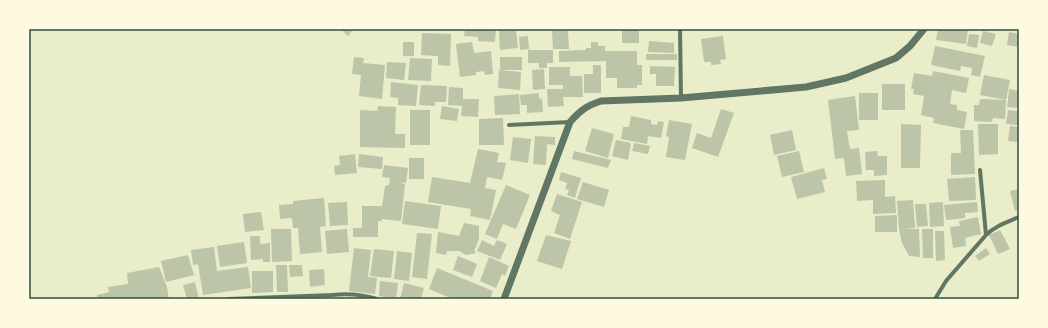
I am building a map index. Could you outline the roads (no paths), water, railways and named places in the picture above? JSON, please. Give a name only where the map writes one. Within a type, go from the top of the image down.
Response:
[{"type":"street","points":[[680,29],[681,98]]},
{"type":"street","points":[[504,299],[570,122],[580,111],[601,101],[681,98],[806,87],[846,78],[896,58],[910,46],[924,29]]},
{"type":"street","points":[[509,125],[570,122]]},
{"type":"street","points":[[980,170],[986,235]]},
{"type":"street","points":[[935,299],[946,281],[992,229],[1019,217]]},
{"type":"street","points":[[228,299],[349,293],[360,294],[377,299]]}]
